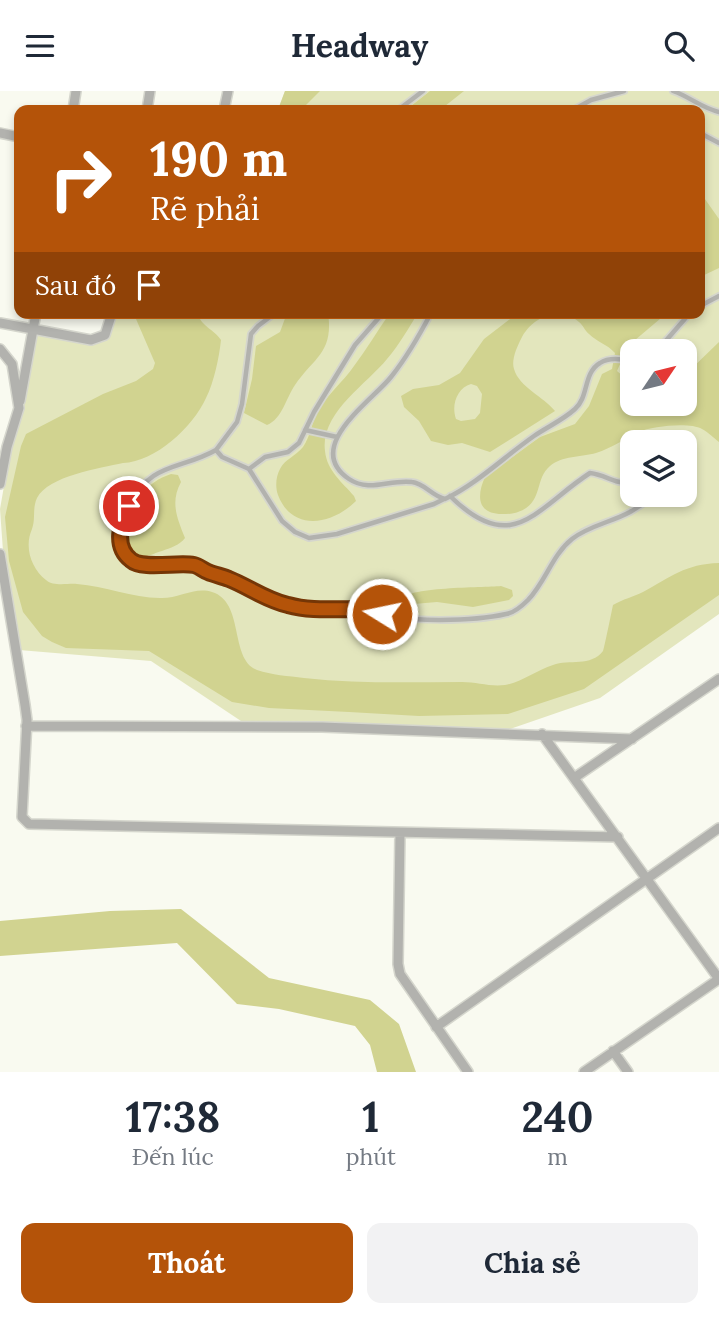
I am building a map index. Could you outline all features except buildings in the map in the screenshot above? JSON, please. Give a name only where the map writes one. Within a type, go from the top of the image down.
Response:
[{"type":"street","points":[[0,484],[7,447],[19,408],[35,319]]},
{"type":"street","points":[[0,323],[95,339],[106,334],[110,319]]},
{"type":"street","points":[[0,349],[12,364],[19,408]]},
{"type":"street","points":[[0,554],[25,705],[22,817],[33,825],[618,837]]},
{"type":"street","points":[[574,778],[719,679]]},
{"type":"street","points":[[26,726],[322,727],[632,739]]},
{"type":"street","points":[[542,734],[719,979],[584,1072]]},
{"type":"street","points":[[436,1027],[719,828]]},
{"type":"street","points":[[400,833],[400,974],[468,1072]]},
{"type":"street","points":[[613,1051],[628,1072]]},
{"type":"lane","points":[[405,105],[423,91]]},
{"type":"lane","points":[[582,105],[624,91]]},
{"type":"lane","points":[[673,91],[700,105]]},
{"type":"lane","points":[[266,319],[251,334],[237,422],[216,450],[162,471],[138,487],[121,523],[120,542],[133,563],[197,565],[265,598],[315,610],[373,610],[408,619],[482,617],[509,614],[529,599],[549,572],[555,557],[571,540],[638,507]]},
{"type":"lane","points":[[249,469],[265,457],[288,452],[299,443],[314,412],[355,345],[378,319]]},
{"type":"lane","points":[[428,319],[413,347],[392,376],[353,413],[335,436],[334,456],[338,469],[350,480],[366,487],[415,482],[435,496],[447,497],[479,519],[491,524],[508,525],[524,522],[590,473],[600,474],[620,484]]},
{"type":"lane","points":[[667,339],[685,319]]},
{"type":"lane","points":[[216,450],[222,457],[249,469],[282,521],[295,532],[309,538],[321,537],[422,508],[478,479],[535,435],[576,409],[582,400],[592,369],[599,363],[609,359],[620,360]]},
{"type":"lane","points":[[306,431],[335,436]]},
{"type":"shaded area","points":[[285,91],[719,91],[719,614],[600,698],[510,729],[244,723],[151,661],[19,650],[3,551],[0,509],[35,333],[108,337],[113,319],[705,319],[705,105],[280,105]]},
{"type":"shaded area","points":[[285,91],[320,91],[306,105],[280,105]]},
{"type":"shaded area","points":[[430,91],[464,91],[446,105],[412,105]]},
{"type":"shaded area","points":[[705,199],[719,219],[719,268],[705,275]]},
{"type":"shaded area","points":[[136,319],[200,319],[221,340],[206,398],[192,420],[172,441],[148,457],[76,474],[43,490],[36,502],[29,543],[30,557],[41,575],[49,582],[57,584],[87,585],[129,594],[167,598],[199,591],[212,592],[222,598],[229,607],[243,655],[248,664],[257,670],[344,681],[505,685],[559,663],[586,661],[598,656],[603,651],[613,605],[670,576],[697,566],[719,563],[719,595],[584,689],[508,714],[419,716],[269,708],[232,702],[149,651],[66,648],[42,636],[23,612],[9,561],[5,517],[21,446],[26,434],[103,394],[136,381],[153,369],[155,363]]},
{"type":"shaded area","points":[[285,319],[328,319],[325,346],[295,385],[280,413],[267,425],[244,413],[256,346],[280,332]]},
{"type":"shaded area","points":[[386,319],[414,319],[387,359],[337,412],[325,437],[329,465],[356,501],[336,515],[313,521],[303,519],[284,507],[276,485],[279,472],[303,447],[317,412]]},
{"type":"shaded area","points":[[510,319],[540,319],[531,325],[521,339],[513,365],[526,387],[555,411],[490,452],[462,443],[448,445],[431,441],[419,421],[404,407],[401,396],[413,389],[439,385],[460,373],[484,339]],"holes":[[[466,386],[477,386],[482,394],[480,413],[475,419],[456,419],[456,398]]]},
{"type":"shaded area","points":[[574,319],[660,319],[636,339],[620,339],[620,364],[617,371],[620,374],[620,417],[696,417],[697,363],[719,342],[719,442],[706,432],[689,426],[620,430],[620,442],[602,451],[566,459],[550,466],[542,477],[532,503],[526,508],[510,514],[488,511],[481,503],[480,497],[485,477],[540,437],[575,424],[589,406],[602,374],[612,369],[615,353]]},
{"type":"shaded area","points":[[171,474],[178,475],[181,482],[175,503],[185,538],[175,546],[152,555],[137,554],[128,541],[132,511],[150,485]]},
{"type":"shaded area","points":[[501,586],[512,590],[513,596],[509,600],[473,607],[437,602],[402,605],[398,601],[404,596],[429,590]]},
{"type":"shaded area","points":[[181,909],[269,978],[370,1000],[399,1024],[416,1072],[377,1072],[370,1045],[355,1026],[279,1009],[237,1004],[177,943],[0,956],[0,921],[110,911]]},
{"type":"route","points":[[129,506],[121,523],[120,542],[133,563],[197,565],[265,598],[288,605],[315,610],[356,608],[382,614]]}]
